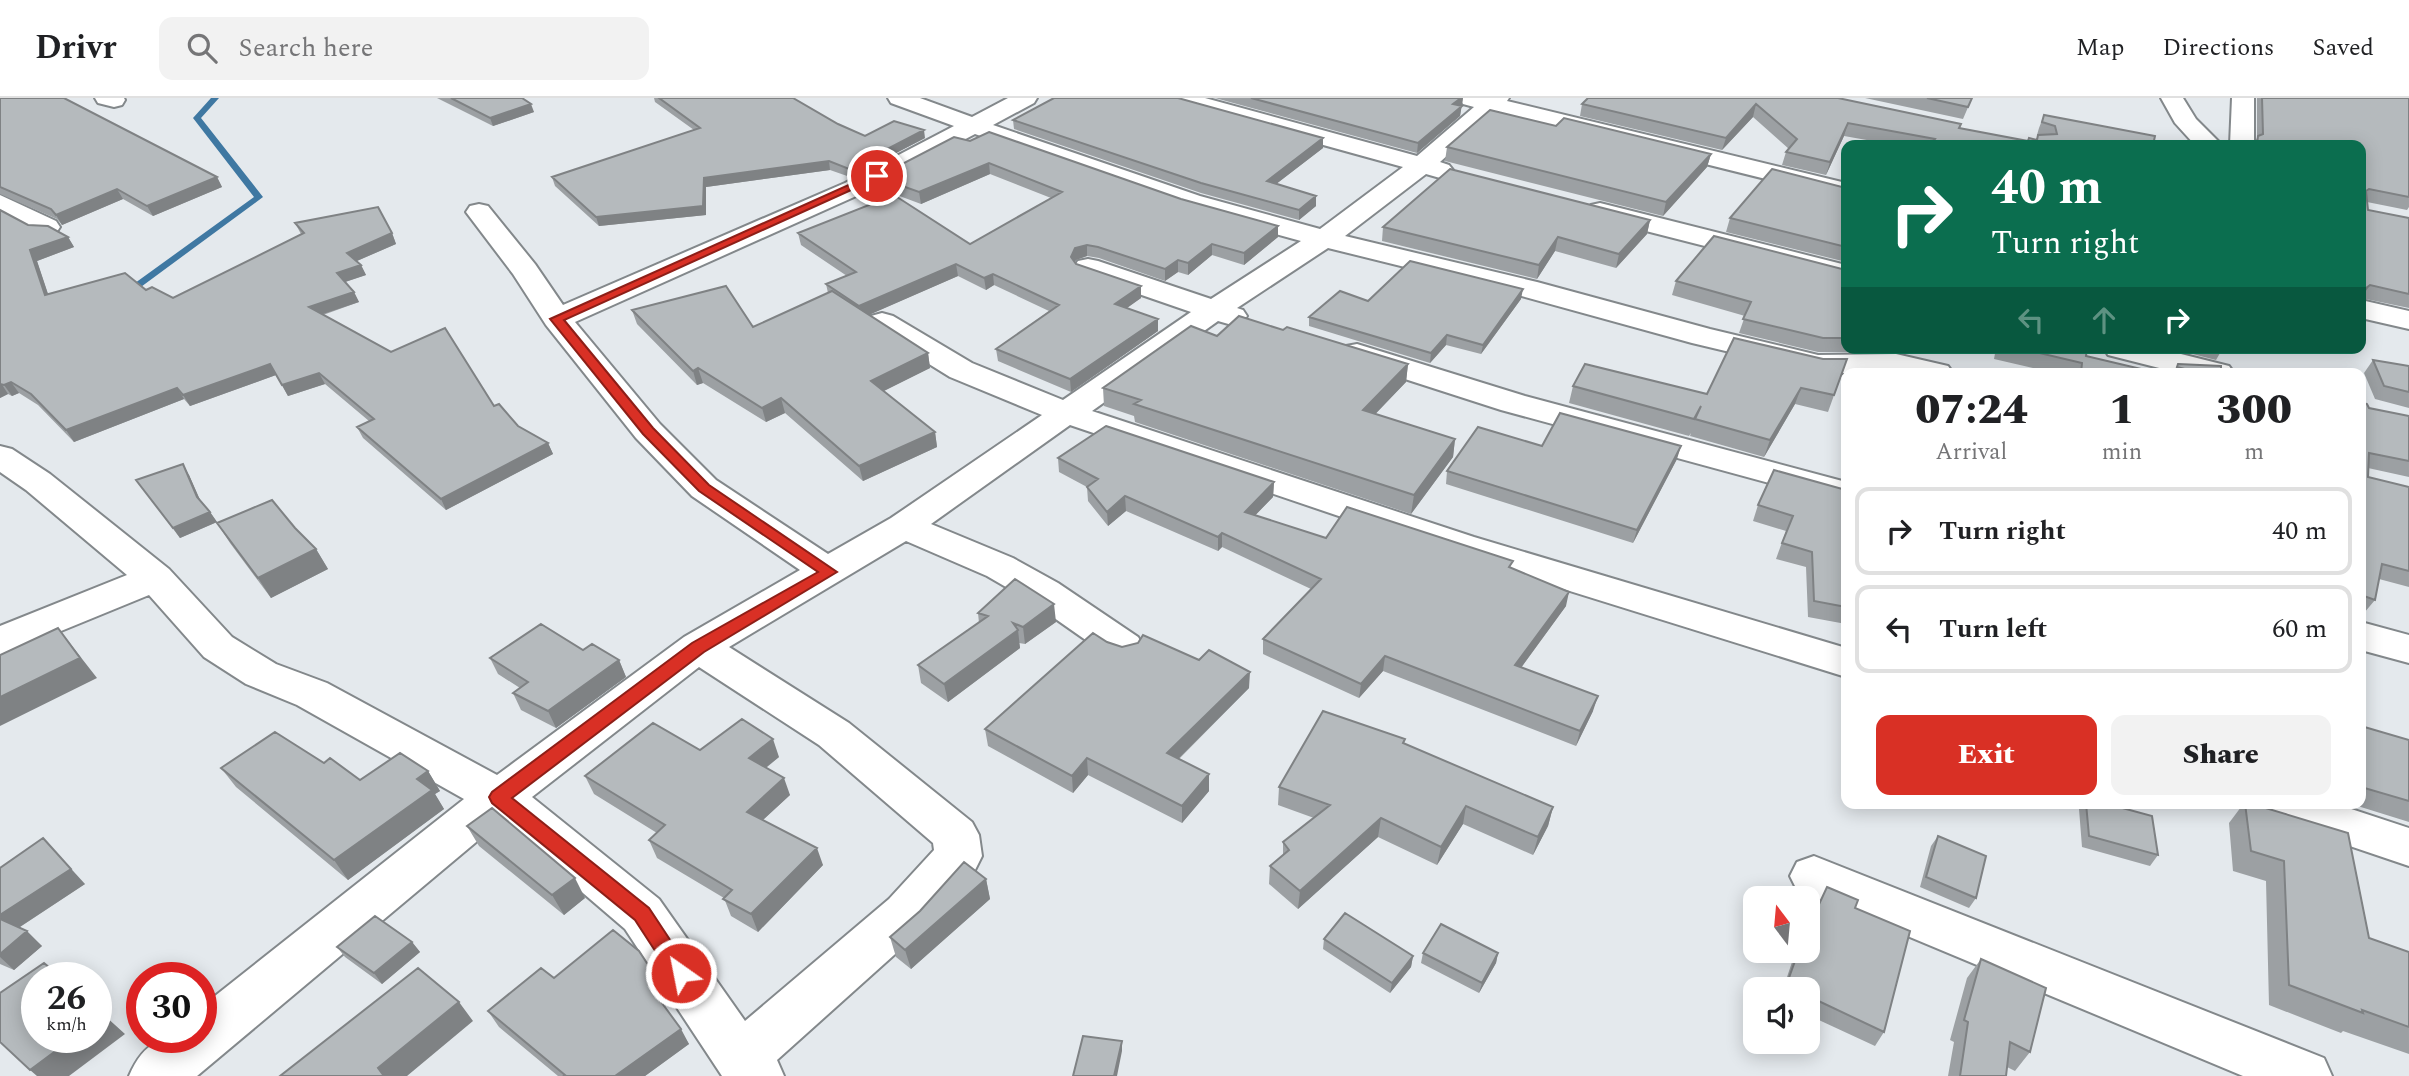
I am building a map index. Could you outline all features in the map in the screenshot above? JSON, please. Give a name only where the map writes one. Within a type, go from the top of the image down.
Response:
[{"type":"street","points":[[899,98],[1131,182],[1324,239],[1527,288],[1703,337],[1818,364],[1934,363]]},
{"type":"street","points":[[557,319],[854,188],[1026,98]]},
{"type":"street","points":[[1179,98],[1469,177]]},
{"type":"street","points":[[2172,98],[2178,112],[2203,140]]},
{"type":"street","points":[[2242,140],[2243,98]]},
{"type":"street","points":[[156,1076],[499,797],[698,648],[904,526],[1066,412],[1324,239],[1422,165],[1485,100],[1841,190]]},
{"type":"street","points":[[0,203],[46,227]]},
{"type":"street","points":[[1571,204],[1841,273]]},
{"type":"street","points":[[479,212],[525,270],[557,319],[648,431],[704,488],[829,572]]},
{"type":"street","points":[[1088,267],[1214,311],[1263,325]]},
{"type":"street","points":[[2366,310],[2409,320]]},
{"type":"street","points":[[882,322],[961,370],[1066,412],[1461,545],[1841,661]]},
{"type":"street","points":[[1324,343],[1513,403],[1841,492]]},
{"type":"street","points":[[2143,354],[2198,368]]},
{"type":"street","points":[[0,456],[38,482],[155,578],[218,647],[261,674],[312,694],[499,797],[642,914],[749,1067],[906,914],[958,856],[956,835],[834,734],[698,648]]},
{"type":"street","points":[[904,526],[1000,567],[1044,592],[1124,647]]},
{"type":"street","points":[[0,642],[155,578]]},
{"type":"street","points":[[2366,637],[2409,649]]},
{"type":"street","points":[[2295,809],[2409,847]]},
{"type":"street","points":[[1814,876],[2305,1076]]},
{"type":"building","points":[[0,98],[64,98],[217,177],[147,206],[117,189],[56,215],[51,209],[0,187]]},
{"type":"building","points":[[451,98],[522,98],[531,104],[490,118]]},
{"type":"building","points":[[659,98],[793,98],[865,136],[894,121],[924,130],[849,169],[829,161],[704,178],[703,206],[596,217],[552,177],[700,128]]},
{"type":"building","points":[[1054,98],[1178,98],[1323,138],[1267,181],[1316,196],[1299,210],[1201,183],[1013,120]]},
{"type":"building","points":[[1251,98],[1461,98],[1453,104],[1462,106],[1418,143]]},
{"type":"building","points":[[1588,98],[1838,98],[1961,124],[1959,128],[2023,140],[1934,140],[1848,123],[1830,162],[1786,152],[1797,139],[1756,104],[1726,138],[1582,104]]},
{"type":"building","points":[[1927,98],[1972,98],[1968,107]]},
{"type":"building","points":[[2262,98],[2409,98],[2409,197],[2369,189],[2366,191],[2366,140],[2258,140],[2258,136],[2263,134]]},
{"type":"building","points":[[1490,110],[1556,126],[1564,118],[1711,154],[1666,202],[1447,147]]},
{"type":"building","points":[[2044,115],[2155,136],[2154,140],[2037,140],[2038,135],[2057,134],[2055,126],[2042,122]]},
{"type":"building","points":[[989,132],[1181,199],[1278,226],[1244,253],[1212,244],[1188,263],[1178,260],[1165,269],[1098,247],[1087,245],[1075,248],[1071,257],[1076,264],[1141,286],[1115,304],[1158,319],[1070,379],[996,349],[1059,305],[993,274],[984,278],[956,264],[859,306],[826,284],[856,272],[798,233],[894,195],[970,244],[1062,192],[989,163],[919,192],[877,177],[954,137],[970,141]]},
{"type":"building","points":[[1450,169],[1650,220],[1619,254],[1558,237],[1539,265],[1383,227]]},
{"type":"building","points":[[1772,169],[1841,187],[1841,246],[1730,218]]},
{"type":"building","points":[[2366,191],[2368,210],[2409,218],[2409,294],[2370,285],[2366,288]]},
{"type":"building","points":[[378,207],[392,233],[347,253],[361,265],[337,273],[354,292],[309,307],[391,352],[445,328],[494,406],[499,404],[518,426],[548,443],[441,499],[357,427],[374,419],[319,373],[282,385],[270,364],[183,395],[177,388],[66,430],[31,394],[11,382],[0,384],[0,210],[28,225],[48,226],[68,237],[30,250],[45,295],[125,273],[146,290],[152,287],[173,298],[304,233],[295,223]]},
{"type":"building","points":[[1714,236],[1841,269],[1841,338],[1823,338],[1743,319],[1751,302],[1676,281]]},
{"type":"building","points":[[1410,261],[1523,289],[1483,345],[1447,335],[1431,353],[1309,317],[1340,291],[1368,301]]},
{"type":"building","points":[[726,286],[753,327],[832,291],[928,353],[871,381],[935,432],[859,466],[781,398],[762,408],[698,368],[693,371],[632,310]]},
{"type":"building","points":[[1239,316],[1283,330],[1287,327],[1408,364],[1363,410],[1455,439],[1414,495],[1134,404],[1141,400],[1103,388],[1191,326],[1217,336]]},
{"type":"building","points":[[1734,338],[1823,359],[1847,359],[1844,368],[1841,368],[1834,395],[1801,388],[1770,440],[1695,419],[1701,406],[1694,419],[1573,386],[1585,364],[1707,394]]},
{"type":"building","points":[[2044,354],[2086,354],[2137,368],[2082,368],[2082,363]]},
{"type":"building","points":[[2373,360],[2409,366],[2409,392],[2384,386]]},
{"type":"building","points":[[2178,364],[2221,368],[2181,368],[2177,367]]},
{"type":"building","points":[[2366,404],[2369,408],[2409,416],[2409,461],[2369,453],[2368,477],[2409,487],[2409,571],[2382,564],[2375,600],[2366,597]]},
{"type":"building","points":[[1560,413],[1681,446],[1637,530],[1447,471],[1478,427],[1542,446]]},
{"type":"building","points":[[1106,426],[1274,482],[1245,512],[1326,538],[1347,507],[1513,561],[1509,567],[1569,592],[1515,665],[1598,696],[1580,731],[1385,656],[1361,684],[1263,639],[1321,579],[1222,533],[1218,537],[1125,496],[1107,512],[1087,487],[1098,479],[1058,458]]},
{"type":"building","points":[[183,464],[197,497],[210,512],[173,528],[136,480]]},
{"type":"building","points":[[1774,470],[1841,489],[1841,606],[1814,601],[1812,552],[1782,543],[1793,516],[1758,505]]},
{"type":"building","points":[[272,500],[316,549],[258,578],[217,523]]},
{"type":"building","points":[[1015,579],[1054,604],[1023,627],[1013,623],[1018,630],[944,684],[918,665],[988,616],[978,613]]},
{"type":"building","points":[[541,624],[583,650],[592,644],[619,660],[548,711],[513,693],[528,682],[490,658]]},
{"type":"building","points":[[58,628],[80,658],[0,697],[0,655]]},
{"type":"building","points":[[1093,633],[1122,647],[1138,643],[1143,635],[1199,660],[1209,650],[1250,672],[1167,753],[1209,774],[1182,806],[1087,758],[1072,776],[985,729]]},
{"type":"building","points":[[1323,711],[1405,739],[1403,743],[1553,807],[1538,837],[1466,806],[1441,847],[1381,818],[1300,891],[1270,866],[1289,850],[1283,842],[1330,805],[1279,787]]},
{"type":"building","points":[[742,719],[773,739],[749,758],[784,778],[747,812],[817,848],[751,914],[723,899],[732,890],[649,840],[665,825],[585,776],[653,723],[700,750]]},
{"type":"building","points":[[2366,727],[2409,740],[2409,801],[2366,788]]},
{"type":"building","points":[[275,732],[324,763],[330,758],[360,780],[400,753],[428,771],[417,779],[432,790],[334,860],[221,768]]},
{"type":"building","points":[[492,808],[575,878],[552,895],[467,826]]},
{"type":"building","points":[[2087,809],[2126,809],[2152,816],[2158,855],[2089,836]]},
{"type":"building","points":[[2246,809],[2269,809],[2348,833],[2369,938],[2409,952],[2409,1027],[2289,985],[2284,861],[2251,851]]},
{"type":"building","points":[[1938,836],[1986,856],[1976,898],[1926,877]]},
{"type":"building","points":[[43,838],[71,869],[0,915],[0,868]]},
{"type":"building","points":[[964,862],[986,879],[905,950],[890,937],[920,911]]},
{"type":"building","points":[[1827,887],[1858,900],[1855,908],[1910,931],[1884,1032],[1820,1002],[1820,977],[1789,977],[1794,963],[1820,963],[1820,902]]},
{"type":"building","points":[[1345,913],[1413,956],[1392,983],[1324,939]]},
{"type":"building","points":[[375,916],[412,942],[374,973],[337,947]]},
{"type":"building","points":[[0,919],[27,931],[0,954]]},
{"type":"building","points":[[1441,924],[1498,953],[1482,983],[1423,953]]},
{"type":"building","points":[[613,930],[639,951],[656,977],[648,984],[681,1029],[615,1076],[563,1076],[565,1075],[488,1011],[541,968],[554,978]]},
{"type":"building","points":[[1981,959],[2046,988],[2030,1052],[2010,1042],[2006,1076],[1960,1076],[1968,1022],[1964,1020]]},
{"type":"building","points":[[418,968],[459,1002],[378,1068],[384,1076],[280,1076]]},
{"type":"building","points":[[21,979],[21,1053],[53,1053],[30,1070],[0,1042],[0,993]]},
{"type":"building","points":[[1083,1036],[1122,1041],[1114,1076],[1073,1076]]},
{"type":"waterway","points":[[127,293],[259,197],[197,118],[215,98]]},
{"type":"route","points":[[681,973],[642,914],[550,836],[499,797],[698,648],[829,572],[704,488],[648,431],[557,319],[877,176]]}]
